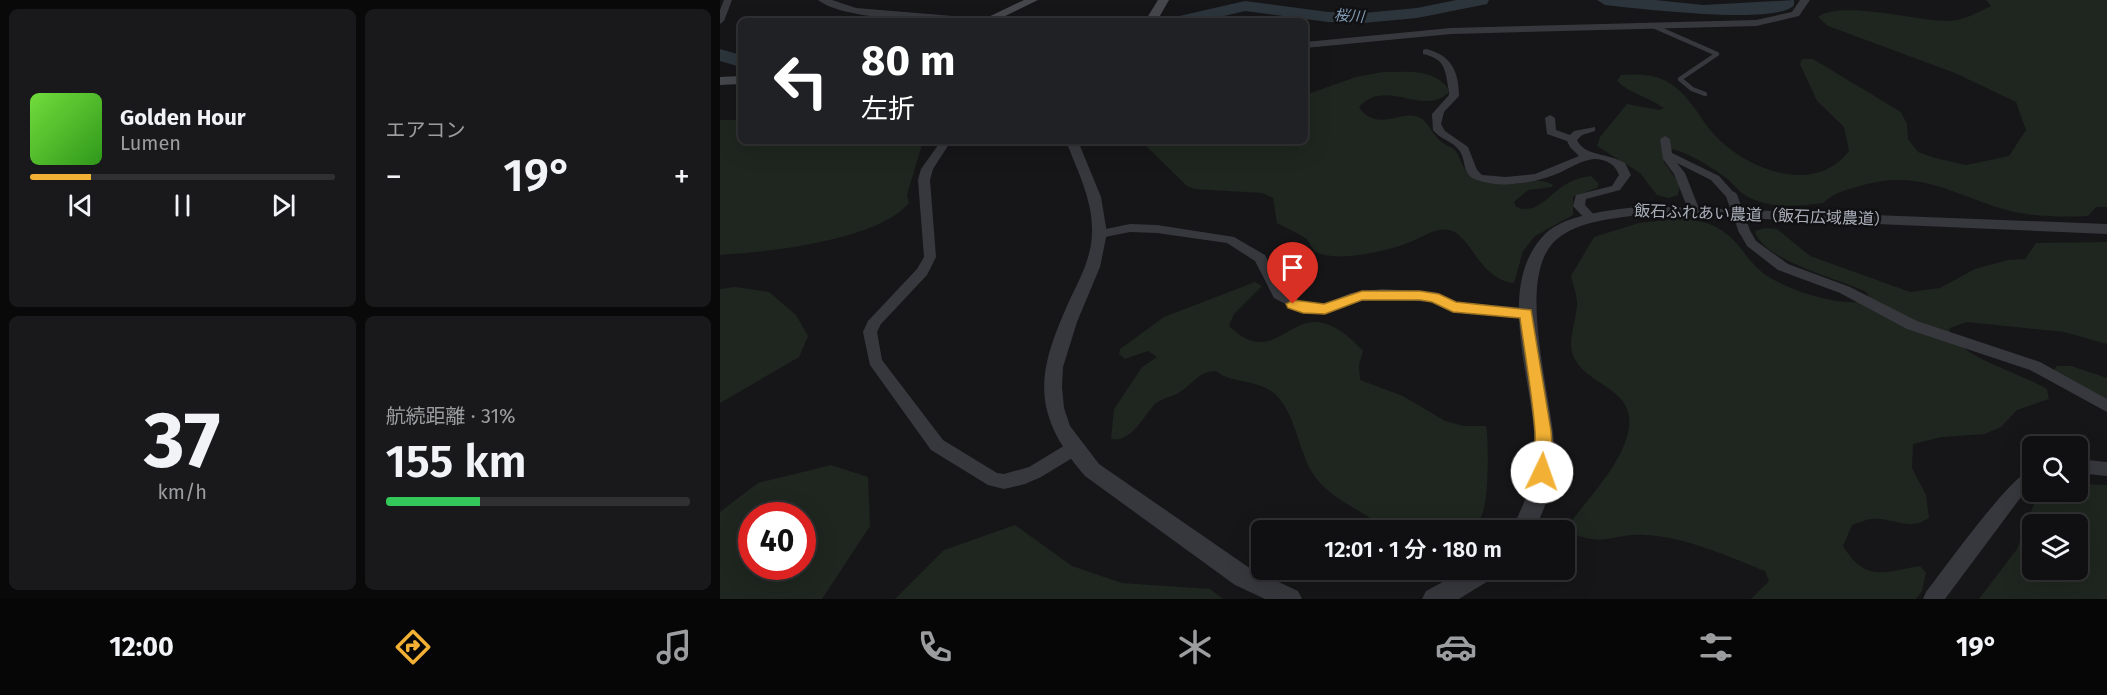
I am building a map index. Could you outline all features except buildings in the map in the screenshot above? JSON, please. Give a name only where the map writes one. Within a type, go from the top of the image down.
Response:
[{"type":"main road","points":[[993,18],[1034,0]]},
{"type":"main road","points":[[1152,18],[1164,0]]},
{"type":"main road","points":[[720,81],[738,80]]},
{"type":"street","points":[[720,21],[728,0]]},
{"type":"street","points":[[823,0],[855,11],[940,18]]},
{"type":"street","points":[[1308,45],[1451,31],[1768,22],[1795,14],[1805,0]]},
{"type":"street","points":[[1426,52],[1441,56],[1449,63],[1454,87],[1454,96],[1437,111],[1435,118],[1437,130],[1461,146],[1475,175],[1494,180],[1529,179],[1554,172],[1574,159],[1586,156],[1621,165],[1625,175],[1616,188],[1580,197],[1579,206],[1590,217]]},
{"type":"street","points":[[1551,118],[1551,132],[1572,139]]},
{"type":"street","points":[[1572,139],[1578,133],[1591,129]]},
{"type":"street","points":[[1572,139],[1574,145],[1586,156]]},
{"type":"street","points":[[1665,139],[1667,154],[1686,187],[1694,211]]},
{"type":"street","points":[[944,144],[927,169],[924,180],[930,257],[922,272],[875,321],[870,332],[875,360],[938,445],[994,480],[1003,483],[1022,478],[1073,449]]},
{"type":"street","points":[[1073,144],[1097,208],[1100,234],[1094,262],[1060,340],[1052,378],[1053,410],[1073,449],[1092,470],[1243,577],[1290,599]]},
{"type":"street","points":[[1667,154],[1715,178],[1732,197],[1750,243],[1783,267],[1845,290],[1912,325],[2035,366],[2107,406]]},
{"type":"street","name":"飯石ふれあい農道（飯石広域農道）","points":[[1527,520],[1535,504],[1545,459],[1525,292],[1534,257],[1554,234],[1590,217],[1624,211],[1694,211],[2107,229]]},
{"type":"street","points":[[1100,234],[1130,228],[1157,228],[1230,240],[1260,258],[1280,295],[1303,308],[1325,309],[1351,298],[1382,294],[1427,296],[1453,307],[1526,313]]},
{"type":"street","points":[[2088,467],[2107,469]]},
{"type":"street","points":[[1933,599],[2022,485]]},
{"type":"street","points":[[1434,599],[1469,580]]},
{"type":"lane","points":[[1651,25],[1717,54],[1680,79],[1692,89],[1705,94]]},
{"type":"shaded area","points":[[1986,0],[2107,0],[2107,207],[2096,207],[2088,216],[2020,213],[1942,188],[1904,180],[1883,181],[1855,187],[1836,194],[1823,203],[1795,206],[1768,204],[1746,196],[1725,177],[1695,158],[1662,148],[1664,162],[1680,185],[1678,195],[1669,198],[1657,195],[1640,173],[1597,146],[1600,137],[1627,104],[1659,110],[1664,108],[1617,81],[1621,75],[1644,75],[1666,81],[1680,91],[1712,132],[1742,157],[1779,173],[1799,175],[1817,173],[1834,165],[1849,151],[1844,127],[1817,101],[1800,64],[1802,59],[1813,59],[1901,112],[1907,124],[1908,139],[1918,152],[1966,165],[2009,156],[2026,130],[2016,102],[1955,73],[1828,26],[1818,17],[1829,12],[1843,10],[1953,21],[1991,6]]},
{"type":"shaded area","points":[[1383,72],[1411,72],[1437,78],[1450,91],[1440,98],[1429,101],[1381,95],[1359,107],[1366,115],[1374,119],[1415,116],[1422,119],[1440,140],[1455,150],[1467,172],[1477,179],[1508,184],[1543,181],[1553,185],[1528,190],[1514,202],[1516,207],[1523,209],[1536,206],[1563,186],[1581,178],[1591,176],[1599,184],[1597,188],[1573,197],[1573,215],[1535,236],[1523,251],[1514,283],[1492,274],[1457,233],[1444,229],[1401,245],[1363,255],[1336,256],[1316,252],[1305,238],[1277,223],[1273,198],[1262,193],[1194,189],[1187,186],[1144,144],[1308,144],[1308,94],[1356,77]]},
{"type":"shaded area","points":[[720,120],[738,120],[738,144],[922,144],[907,195],[909,203],[894,216],[873,227],[820,242],[765,251],[720,255]]},
{"type":"shaded area","points":[[1683,218],[1707,223],[1729,236],[1756,267],[1773,279],[1800,292],[1846,302],[1871,299],[1866,292],[1786,260],[1760,241],[1755,231],[1765,228],[1777,229],[1810,256],[1910,292],[1940,288],[1975,269],[2008,260],[2025,259],[2036,243],[2107,242],[2107,344],[2064,332],[1967,322],[1950,328],[1949,335],[1970,352],[2047,389],[2049,399],[2017,410],[2001,427],[1985,434],[1942,437],[1913,444],[1912,468],[1926,495],[1929,518],[1914,524],[1871,519],[1852,525],[1843,546],[1851,558],[1860,566],[1876,572],[1920,566],[1926,573],[1922,591],[1916,599],[1751,599],[1769,581],[1765,571],[1721,554],[1676,539],[1635,535],[1596,539],[1575,533],[1575,520],[1572,520],[1615,463],[1629,428],[1628,411],[1619,397],[1583,370],[1574,358],[1571,338],[1577,303],[1571,276],[1594,237],[1639,223]]},
{"type":"shaded area","points":[[1255,282],[1262,286],[1234,314],[1229,326],[1243,337],[1255,342],[1266,341],[1306,323],[1317,322],[1337,329],[1363,351],[1359,365],[1360,380],[1403,396],[1445,421],[1464,426],[1486,426],[1487,486],[1481,517],[1478,520],[1373,520],[1340,500],[1315,477],[1288,412],[1275,394],[1261,386],[1230,378],[1216,371],[1205,373],[1180,392],[1157,403],[1136,428],[1125,437],[1111,439],[1114,409],[1142,367],[1157,357],[1148,351],[1125,359],[1119,354],[1120,349],[1164,317]]},
{"type":"shaded area","points":[[735,287],[769,292],[796,315],[808,336],[799,357],[720,403],[720,289]]},
{"type":"shaded area","points":[[2057,366],[2071,366],[2107,378],[2107,402],[2053,371]]},
{"type":"shaded area","points":[[831,465],[868,477],[870,526],[822,599],[720,599],[720,512],[758,483]]},
{"type":"shaded area","points":[[2088,484],[2107,485],[2107,599],[1979,599],[2017,549],[2022,536],[2022,580],[2088,580],[2088,514],[2030,514],[2034,504],[2039,502],[2088,502]]},
{"type":"shaded area","points":[[1015,525],[1072,566],[1122,583],[1210,589],[1223,599],[895,599],[944,550]]},
{"type":"waterway","name":"桜川","points":[[1194,18],[1245,6],[1328,17],[1363,18],[1417,13],[1481,0]]},
{"type":"waterway","name":"桜川","points":[[1605,0],[1703,10],[1779,8],[1786,5],[1786,0]]},
{"type":"waterway","name":"桜川","points":[[720,55],[738,60]]},
{"type":"route","points":[[1293,304],[1303,308],[1325,309],[1342,301],[1362,296],[1420,295],[1435,297],[1453,307],[1526,313],[1543,431],[1545,459],[1542,472]]}]
